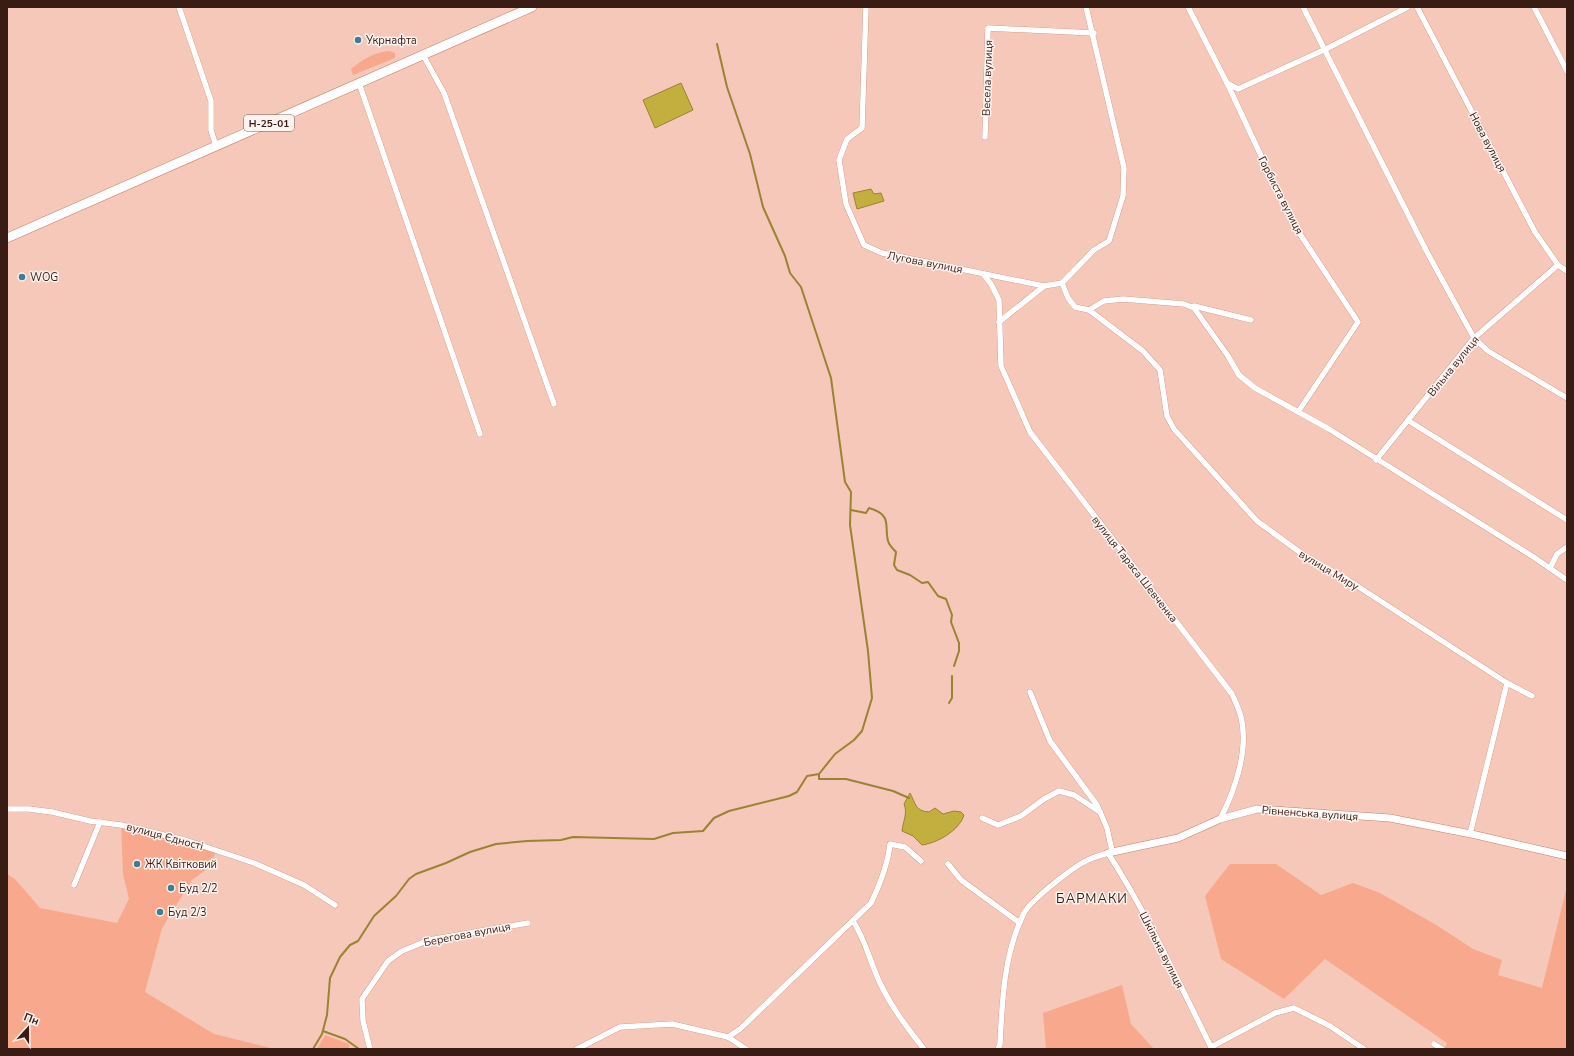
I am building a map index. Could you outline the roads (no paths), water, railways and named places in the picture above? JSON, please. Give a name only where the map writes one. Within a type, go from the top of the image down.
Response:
[{"type":"main road","name":"Н-25-01","points":[[7,238],[532,7]]},
{"type":"street","points":[[179,7],[210,100],[211,130],[216,146]]},
{"type":"street","name":"Лугова вулиця","points":[[866,7],[862,128],[847,139],[839,160],[848,209],[864,245],[882,254],[1044,286]]},
{"type":"street","points":[[999,322],[1044,286],[1062,283],[1094,250],[1109,241],[1123,196],[1124,168],[1094,33],[1086,7]]},
{"type":"street","name":"Горбиста вулиця","points":[[1188,7],[1227,83],[1292,222],[1358,322],[1298,412]]},
{"type":"street","points":[[1303,7],[1326,49],[1427,252],[1474,338],[1488,351],[1567,398]]},
{"type":"street","points":[[1227,83],[1238,89],[1326,49],[1408,7]]},
{"type":"street","name":"Нова вулиця","points":[[1417,7],[1535,232],[1558,265],[1567,271]]},
{"type":"street","points":[[1534,7],[1567,71]]},
{"type":"street","name":"Весела вулиця","points":[[985,137],[988,28],[1094,33]]},
{"type":"street","points":[[423,55],[444,93],[554,404]]},
{"type":"street","points":[[359,83],[480,434]]},
{"type":"street","name":"Вільна вулиця","points":[[1376,460],[1409,421],[1474,338],[1558,265]]},
{"type":"street","name":"вулиця Тараса Шевченка","points":[[983,274],[991,284],[999,300],[1001,366],[1030,432],[1232,694],[1241,718],[1243,740],[1237,782],[1232,798],[1220,819]]},
{"type":"street","name":"вулиця Миру","points":[[1062,283],[1068,298],[1075,307],[1088,310],[1144,351],[1160,370],[1167,416],[1174,429],[1257,521],[1305,556],[1348,580],[1507,683],[1532,696]]},
{"type":"street","points":[[1088,310],[1104,301],[1123,299],[1189,305],[1250,320]]},
{"type":"street","points":[[1189,305],[1199,313],[1239,375],[1255,388],[1329,429],[1567,580]]},
{"type":"street","points":[[1409,421],[1567,520]]},
{"type":"street","points":[[1550,568],[1557,554],[1567,547]]},
{"type":"street","points":[[1470,834],[1507,683]]},
{"type":"street","points":[[1030,692],[1050,741],[1068,764],[1100,812],[1107,828],[1110,852]]},
{"type":"street","points":[[982,818],[998,826],[1021,816],[1044,799],[1059,791],[1074,794],[1100,812]]},
{"type":"street","name":"вулиця Єдності","points":[[7,809],[29,809],[121,825],[185,840],[254,863],[304,885],[335,905]]},
{"type":"street","name":"Рівненська вулиця","points":[[1000,1047],[1002,992],[1013,944],[1025,911],[1050,887],[1087,860],[1110,852],[1178,838],[1220,819],[1257,809],[1390,818],[1567,856]]},
{"type":"street","points":[[74,885],[100,822]]},
{"type":"street","points":[[728,1037],[740,1029],[871,903],[882,880],[889,858],[890,844],[905,847],[921,861]]},
{"type":"street","name":"Шкільна вулиця","points":[[1110,852],[1160,944],[1212,1048]]},
{"type":"street","points":[[948,864],[961,880],[1020,924]]},
{"type":"street","points":[[853,921],[863,936],[879,982],[894,1010],[924,1049]]},
{"type":"street","name":"Берегова вулиця","points":[[370,1049],[363,1021],[362,999],[388,961],[402,950],[429,940],[528,923]]},
{"type":"street","points":[[1212,1048],[1275,1013],[1294,1008],[1330,1026],[1364,1049]]},
{"type":"street","points":[[577,1049],[620,1027],[672,1024],[728,1037],[746,1049]]},
{"type":"street","points":[[1434,1044],[1442,1049]]},
{"type":"waterway","points":[[313,1049],[322,1034],[327,1015],[330,978],[340,957],[350,945],[358,941],[374,916],[396,896],[409,879],[416,874],[470,852],[496,844],[561,840],[573,837],[654,839],[673,833],[703,831],[714,818],[729,811],[789,796],[797,792],[807,776],[819,774],[835,754],[854,740],[862,731],[872,698],[868,651],[850,525],[851,492],[845,482],[831,378],[801,287],[790,273],[785,256],[763,207],[750,154],[727,87],[717,44]]},
{"type":"waterway","points":[[851,510],[866,513],[869,508],[882,514],[885,518],[889,542],[891,547],[896,552],[894,565],[897,570],[910,575],[922,583],[928,582],[938,596],[946,599],[952,615],[951,622],[959,643],[959,651],[954,666]]},
{"type":"waterway","points":[[949,703],[952,698],[952,676]]},
{"type":"waterway","points":[[819,774],[819,779],[846,779],[893,791],[909,798]]},
{"type":"waterway","points":[[323,1031],[345,1039],[359,1049]]},
{"type":"place","name":"Укрнафта","points":[[358,40]]},
{"type":"place","name":"WOG","points":[[22,277]]},
{"type":"place","name":"ЖК Квітковий","points":[[137,864]]},
{"type":"place","name":"Буд 2/2","points":[[171,888]]},
{"type":"place","name":"Буд 2/3","points":[[160,912]]},
{"type":"district","name":"БАРМАКИ","points":[[1092,898]]}]
